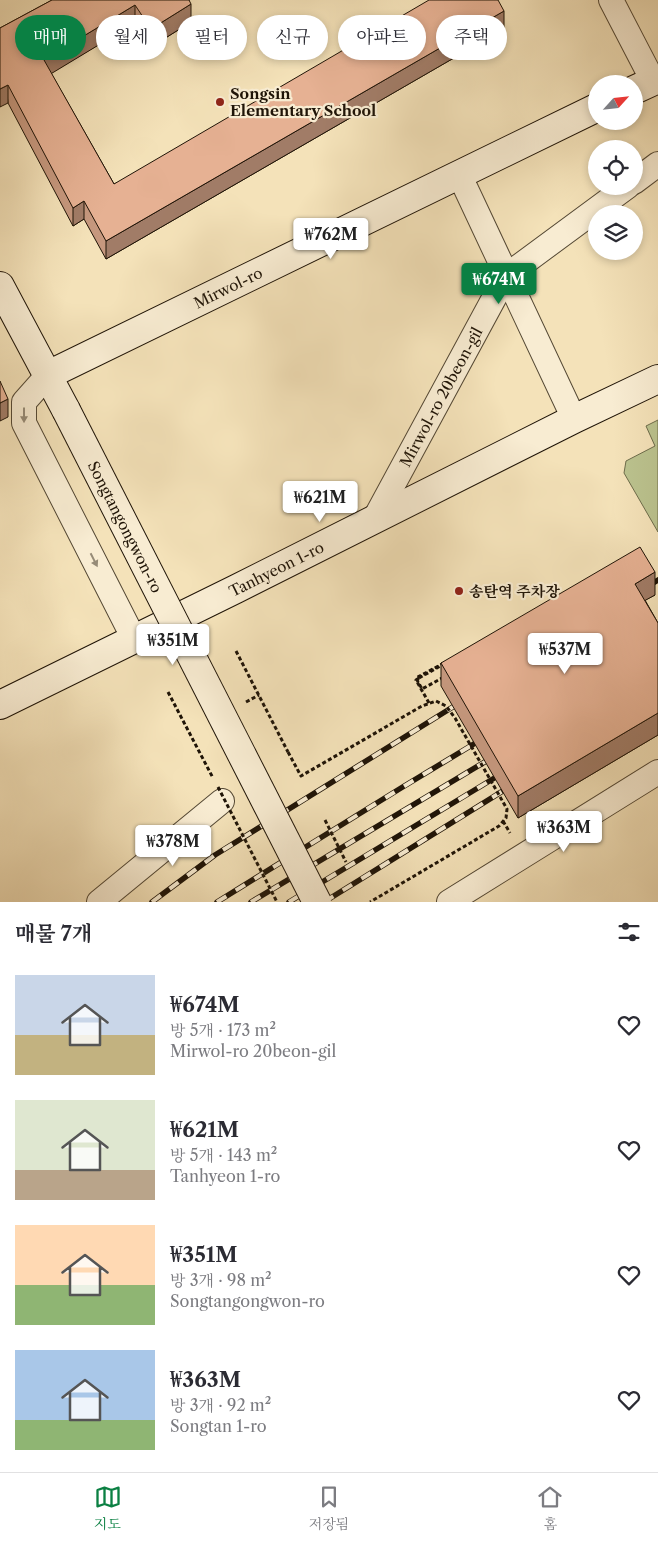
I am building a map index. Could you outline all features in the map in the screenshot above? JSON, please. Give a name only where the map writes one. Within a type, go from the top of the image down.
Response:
[{"type":"street","points":[[611,0],[648,84]]},
{"type":"street","name":"Mirwol-ro","points":[[48,375],[588,112]]},
{"type":"street","points":[[643,175],[658,164]]},
{"type":"street","points":[[459,174],[574,419]]},
{"type":"street","name":"Mirwol-ro 20beon-gil","points":[[374,520],[506,276],[616,195]]},
{"type":"street","name":"Songtangongwon-ro","points":[[0,286],[48,375],[317,902]]},
{"type":"street","points":[[48,375],[24,402],[24,423],[134,639]]},
{"type":"street","name":"Tanhyeon 1-ro","points":[[0,705],[658,379]]},
{"type":"street","points":[[449,902],[658,772]]},
{"type":"street","points":[[99,902],[222,802]]},
{"type":"path","points":[[236,651],[301,776],[422,706],[436,701],[446,706],[455,718],[507,809],[506,818],[499,826],[370,902]]},
{"type":"path","points":[[429,703],[415,679],[445,663],[416,678],[422,689],[452,673]]},
{"type":"path","points":[[168,692],[277,902]]},
{"type":"path","points":[[325,820],[346,862]]},
{"type":"path","points":[[503,821],[512,836]]},
{"type":"green space","points":[[658,420],[658,532],[624,473],[626,461],[655,446],[646,426]]},
{"type":"building","points":[[52,0],[189,0],[191,4],[167,19],[167,15],[142,15],[135,5],[118,15],[96,15],[96,29],[86,35],[86,15],[24,15]]},
{"type":"building","points":[[429,0],[498,0],[504,11],[497,15],[436,15],[436,50],[426,56],[426,15],[403,15]]},
{"type":"building","points":[[15,20],[15,60],[44,60],[114,184],[338,53],[338,60],[419,60],[106,241],[84,201],[73,208],[8,85],[0,89],[0,28]]},
{"type":"building","points":[[0,381],[8,399],[0,403]]},
{"type":"building","points":[[640,547],[655,572],[635,584],[658,623],[658,713],[518,796],[441,663]]},
{"type":"railway","points":[[643,589],[658,580]]},
{"type":"railway","points":[[152,902],[215,855],[464,700]]},
{"type":"railway","points":[[217,902],[487,736]]},
{"type":"railway","points":[[251,902],[498,754]]},
{"type":"railway","points":[[289,902],[506,771]]},
{"type":"railway","points":[[324,902],[514,784]]},
{"type":"place","name":"Songsin Elementary School","points":[[220,102]]},
{"type":"place","name":"송탄역 주차장","points":[[459,591]]}]
